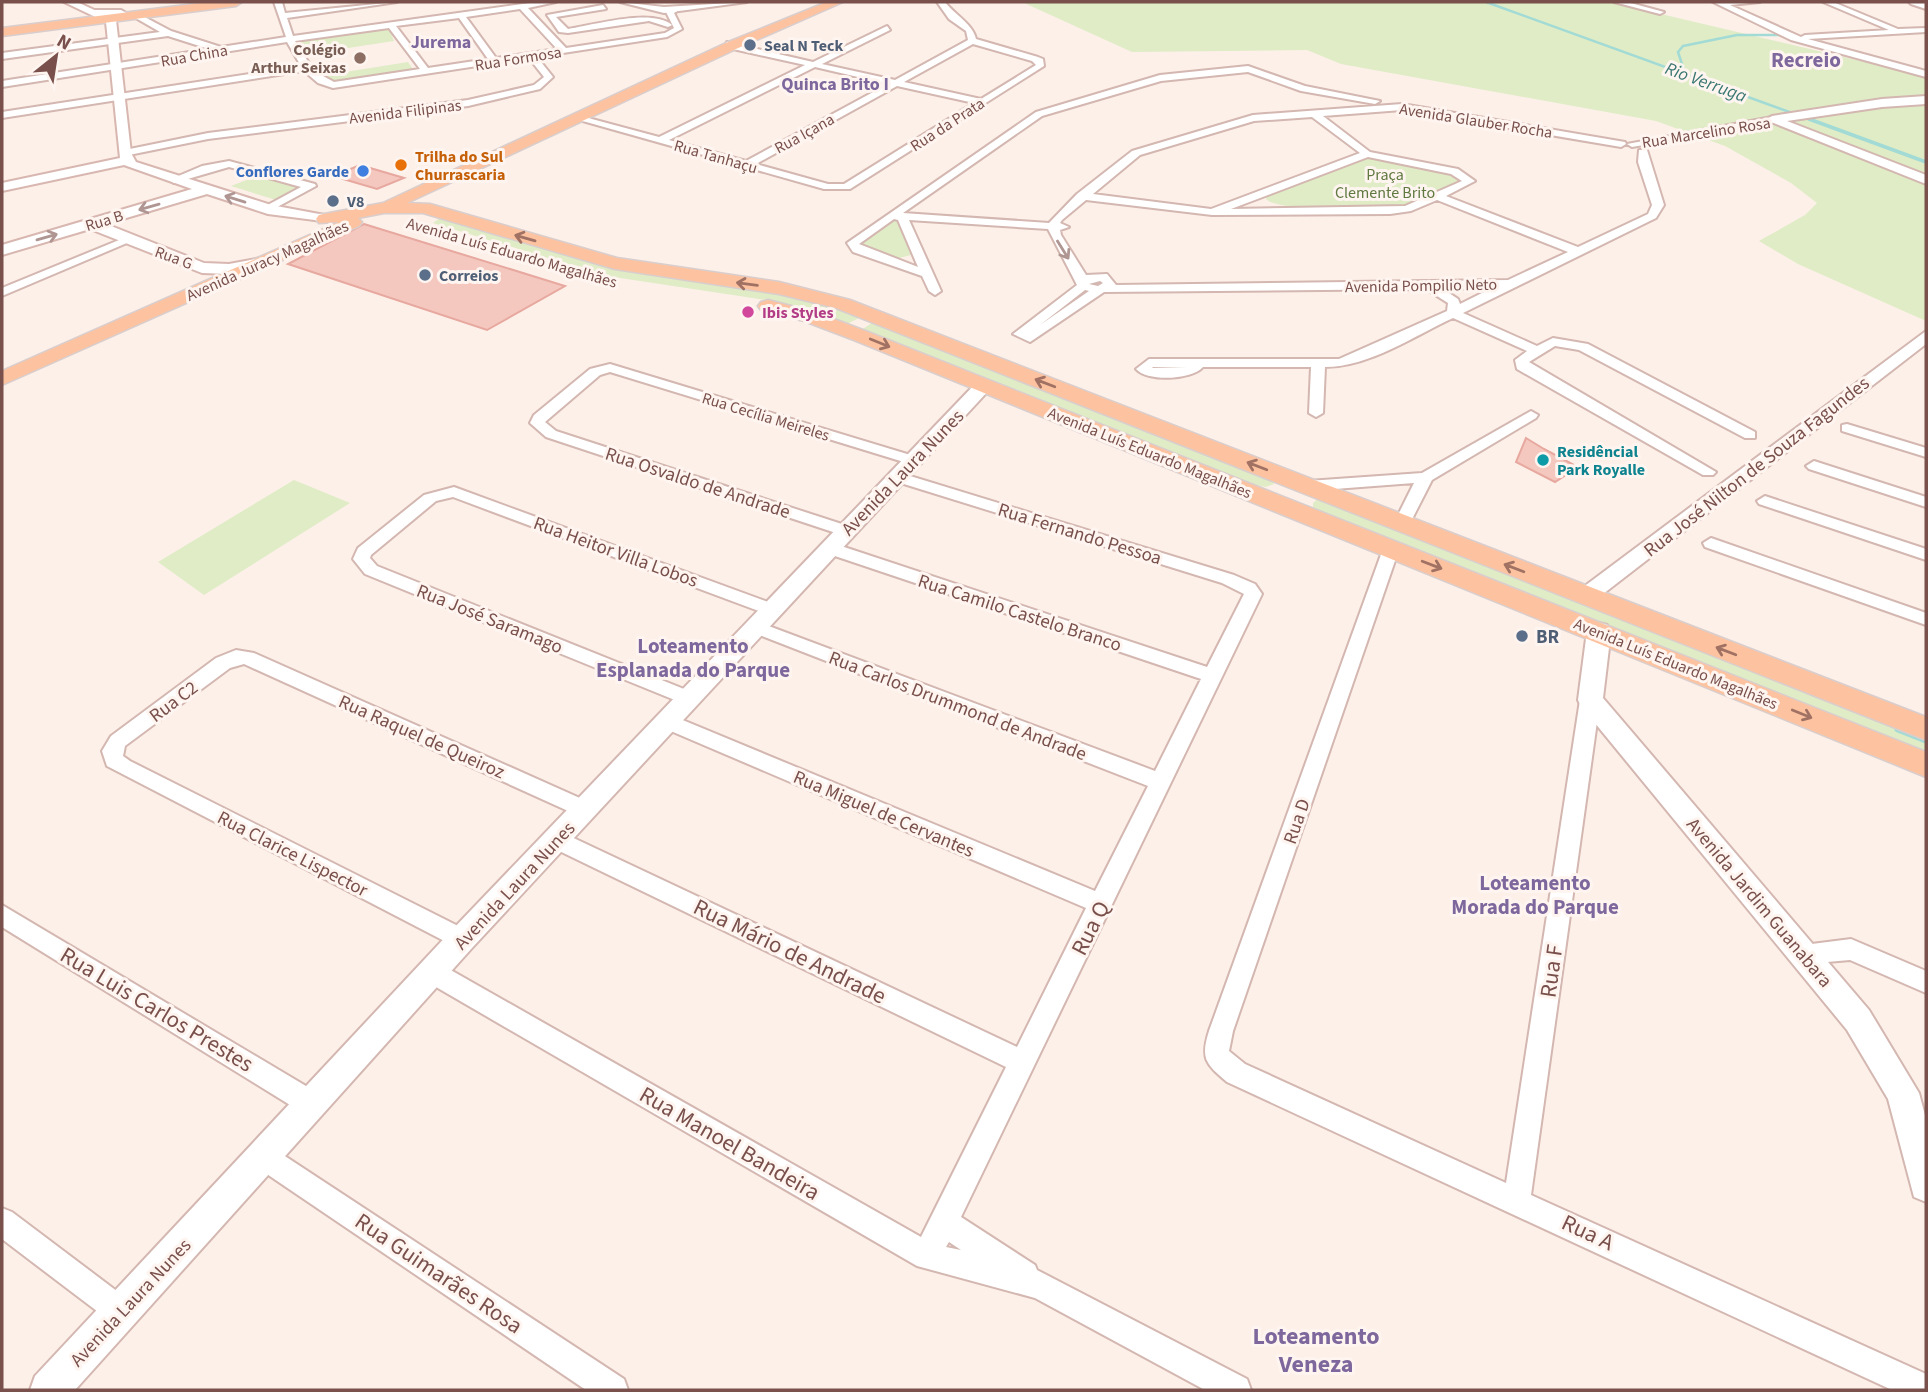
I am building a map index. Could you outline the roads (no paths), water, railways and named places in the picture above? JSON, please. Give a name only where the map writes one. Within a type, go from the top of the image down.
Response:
[{"type":"main road","points":[[69,2],[111,20],[111,41],[126,157],[136,167],[268,209],[325,219],[384,208]]},
{"type":"main road","points":[[2,30],[181,4],[212,2]]},
{"type":"main road","points":[[102,16],[137,15],[236,2]]},
{"type":"main road","name":"Avenida Juracy Magalhães","points":[[2,379],[213,269],[325,219],[577,118],[824,2]]},
{"type":"main road","name":"Avenida Juracy Magalhães","points":[[422,209],[505,147],[729,46],[837,2]]},
{"type":"main road","name":"Avenida Filipinas","points":[[2,179],[126,157]]},
{"type":"main road","name":"Avenida Filipinas","points":[[2,187],[126,157]]},
{"type":"main road","name":"Rua B","points":[[2,250],[206,190]]},
{"type":"main road","name":"Avenida Juracy Magalhães","points":[[2,363],[261,263],[384,208]]},
{"type":"main road","name":"Avenida Luís Eduardo Magalhães","points":[[384,208],[422,209],[479,244]]},
{"type":"main road","name":"Avenida Luís Eduardo Magalhães","points":[[422,209],[434,217],[446,214],[615,263],[779,288],[843,304],[1401,525],[1925,723]]},
{"type":"main road","name":"Avenida Luís Eduardo Magalhães","points":[[352,222],[388,219],[422,209]]},
{"type":"main road","name":"Rua G","points":[[92,224],[128,240],[213,269],[261,263]]},
{"type":"main road","name":"Avenida Luís Eduardo Magalhães","points":[[689,294],[783,309],[849,331],[1926,765]]},
{"type":"main road","points":[[849,331],[857,323],[877,317]]},
{"type":"main road","points":[[1261,497],[1285,494],[1297,482]]},
{"type":"main road","points":[[1331,525],[1327,516],[1333,508],[1354,506]]},
{"type":"street","points":[[2,115],[304,68],[278,2]]},
{"type":"street","points":[[283,16],[393,2]]},
{"type":"street","name":"Rua China","points":[[2,84],[292,38],[552,2]]},
{"type":"street","points":[[582,2],[590,9]]},
{"type":"street","points":[[625,2],[656,9],[676,10],[742,2]]},
{"type":"street","points":[[657,2],[678,5],[700,2]]},
{"type":"street","points":[[941,2],[952,17],[970,30],[972,41]]},
{"type":"street","points":[[1618,2],[1660,12]]},
{"type":"street","points":[[1718,3],[1756,2]]},
{"type":"street","points":[[1827,2],[1926,42]]},
{"type":"street","points":[[1914,2],[1926,6]]},
{"type":"street","points":[[1718,3],[1794,38],[1926,72]]},
{"type":"street","points":[[601,4],[590,9],[551,15],[562,30],[568,31],[649,19],[660,20],[668,25]]},
{"type":"street","points":[[522,6],[564,51]]},
{"type":"street","name":"Rua Formosa","points":[[304,68],[321,82],[332,85],[667,35],[678,29],[670,12],[676,10]]},
{"type":"street","points":[[137,15],[168,33],[225,50]]},
{"type":"street","points":[[460,15],[495,61]]},
{"type":"street","points":[[390,24],[426,72]]},
{"type":"street","points":[[661,140],[887,28]]},
{"type":"street","points":[[1794,38],[1926,30]]},
{"type":"street","points":[[2,56],[168,33]]},
{"type":"street","name":"Rua da Prata","points":[[854,184],[1041,66],[1040,61],[1035,59],[972,41]]},
{"type":"street","name":"Rua Içana","points":[[747,165],[972,41]]},
{"type":"street","points":[[729,46],[982,102]]},
{"type":"street","name":"Avenida Filipinas","points":[[126,157],[230,134],[435,108],[524,91],[545,84],[549,77],[532,56]]},
{"type":"street","points":[[928,274],[853,246],[856,240],[897,216],[1021,124],[1049,110],[1138,84],[1210,72],[1262,71],[1293,86],[1402,107]]},
{"type":"street","points":[[1342,96],[1361,109]]},
{"type":"street","name":"Rua Marcelino Rosa","points":[[1634,149],[1804,114],[1926,100]]},
{"type":"street","name":"Avenida Glauber Rocha","points":[[1053,226],[1087,197],[1138,160],[1154,152],[1236,126],[1330,112],[1402,107],[1634,149]]},
{"type":"street","points":[[1087,197],[1212,212],[1390,211],[1407,209],[1440,197],[1470,181],[1454,171],[1367,153],[1315,114]]},
{"type":"street","name":"Rua Tanhaçu","points":[[577,118],[828,187],[854,184]]},
{"type":"street","points":[[1780,120],[1926,180]]},
{"type":"street","name":"Avenida Pompilio Neto","points":[[1105,287],[1510,284],[1656,212],[1658,205],[1643,162],[1634,149]]},
{"type":"street","points":[[1212,212],[1367,153]]},
{"type":"street","points":[[174,180],[206,168],[229,164],[311,186],[268,209]]},
{"type":"street","points":[[1259,194],[1261,200],[1284,212]]},
{"type":"street","name":"Avenida Glauber Rocha","points":[[1066,227],[1071,216],[1087,197]]},
{"type":"street","points":[[1440,197],[1576,250]]},
{"type":"street","points":[[897,216],[1066,227],[1067,236],[1087,281]]},
{"type":"street","points":[[897,216],[935,291]]},
{"type":"street","points":[[1053,226],[1059,245],[1087,281],[1105,287]]},
{"type":"street","points":[[2,292],[128,240]]},
{"type":"street","name":"Avenida Pompilio Neto","points":[[1105,287],[1498,277],[1576,250]]},
{"type":"street","points":[[1415,279],[1430,285],[1454,302],[1453,313]]},
{"type":"street","points":[[1087,281],[1020,334],[1030,338],[1105,287]]},
{"type":"street","points":[[1197,363],[1318,365],[1359,358],[1510,284]]},
{"type":"street","points":[[1453,313],[1537,351]]},
{"type":"street","name":"Rua José Nilton de Souza Fagundes","points":[[1586,596],[1926,336]]},
{"type":"street","points":[[1708,472],[1522,366],[1522,360],[1553,342],[1583,346],[1750,435]]},
{"type":"street","points":[[1316,413],[1318,365]]},
{"type":"street","name":"Rua Cecília Meireles","points":[[551,434],[537,424],[539,418],[595,372],[610,368],[905,469]]},
{"type":"street","name":"Avenida Laura Nunes","points":[[58,1387],[120,1311],[462,939],[984,385]]},
{"type":"street","points":[[1401,525],[1416,490],[1426,477],[1531,415]]},
{"type":"street","points":[[1847,428],[1926,453]]},
{"type":"street","name":"Rua Osvaldo de Andrade","points":[[551,434],[837,540]]},
{"type":"street","points":[[1814,466],[1926,502]]},
{"type":"street","name":"Rua Fernando Pessoa","points":[[905,469],[1228,579],[1249,588],[1252,599]]},
{"type":"street","points":[[1297,482],[1426,477]]},
{"type":"street","name":"Rua Heitor Villa Lobos","points":[[371,569],[361,559],[364,552],[437,494],[461,494],[762,618]]},
{"type":"street","points":[[1765,501],[1926,555]]},
{"type":"street","name":"Rua Camilo Castelo Branco","points":[[837,540],[1212,676]]},
{"type":"street","points":[[1711,543],[1926,619]]},
{"type":"street","name":"Rua D","points":[[1248,1078],[1227,1067],[1218,1058],[1216,1048],[1391,549]]},
{"type":"street","name":"Rua José Saramago","points":[[371,569],[687,698]]},
{"type":"street","name":"Rua Q","points":[[927,1256],[1252,599]]},
{"type":"street","name":"Rua Carlos Drummond de Andrade","points":[[762,618],[1161,782]]},
{"type":"street","points":[[1590,700],[1599,631]]},
{"type":"street","name":"Rua C2","points":[[124,767],[114,760],[112,751],[118,741],[223,663],[236,657],[259,662]]},
{"type":"street","name":"Rua Raquel de Queiroz","points":[[259,662],[584,809]]},
{"type":"street","name":"Avenida Jardim Guanabara","points":[[1590,700],[1858,1020],[1903,1093],[1926,1185]]},
{"type":"street","name":"Rua F","points":[[1517,1199],[1590,700]]},
{"type":"street","name":"Rua Miguel de Cervantes","points":[[666,721],[1101,904]]},
{"type":"street","name":"Rua Clarice Lispector","points":[[124,767],[462,939]]},
{"type":"street","name":"Rua Mário de Andrade","points":[[557,840],[1022,1062]]},
{"type":"street","name":"Rua Luis Carlos Prestes","points":[[2,915],[312,1104]]},
{"type":"street","points":[[1804,953],[1851,949],[1926,982]]},
{"type":"street","name":"Rua Manoel Bandeira","points":[[432,972],[927,1256],[1040,1285]]},
{"type":"street","name":"Rua A","points":[[1248,1078],[1517,1199],[1926,1390]]},
{"type":"street","name":"Rua Guimarães Rosa","points":[[265,1156],[613,1390]]},
{"type":"street","points":[[2,1222],[120,1311]]},
{"type":"street","name":"Rua Manoel Bandeira","points":[[944,1223],[1040,1285],[1236,1390]]},
{"type":"waterway","points":[[639,2],[657,7]]},
{"type":"waterway","points":[[682,6],[715,2]]},
{"type":"waterway","name":"Rio Verruga","points":[[1486,2],[1685,74]]},
{"type":"waterway","points":[[1685,74],[1678,52],[1683,46],[1737,35],[1780,35]]},
{"type":"waterway","name":"Rio Verruga","points":[[1685,74],[1814,121]]},
{"type":"waterway","name":"Rio Verruga","points":[[1809,119],[1926,162]]},
{"type":"waterway","points":[[1898,729],[1926,740]]},
{"type":"place","name":"Seal N Teck","points":[[750,45]]},
{"type":"place","name":"Colégio Arthur Seixas","points":[[360,58]]},
{"type":"place","name":"Trilha do Sul Churrascaria","points":[[401,165]]},
{"type":"place","name":"Conflores Garde","points":[[363,171]]},
{"type":"place","name":"V8","points":[[333,201]]},
{"type":"place","name":"Correios","points":[[425,275]]},
{"type":"place","name":"Ibis Styles","points":[[748,312]]},
{"type":"place","name":"Residêncial Park Royalle","points":[[1543,460]]},
{"type":"place","name":"BR","points":[[1522,636]]},
{"type":"district","name":"Jurema","points":[[441,42]]},
{"type":"district","name":"Recreio","points":[[1806,60]]},
{"type":"district","name":"Quinca Brito I","points":[[835,84]]},
{"type":"district","name":"Loteamento Esplanada do Parque","points":[[693,658]]},
{"type":"district","name":"Loteamento Morada do Parque","points":[[1535,895]]},
{"type":"district","name":"Loteamento Veneza","points":[[1316,1350]]},
{"type":"park label","name":"Praça Clemente Brito","points":[[1385,183]]}]
